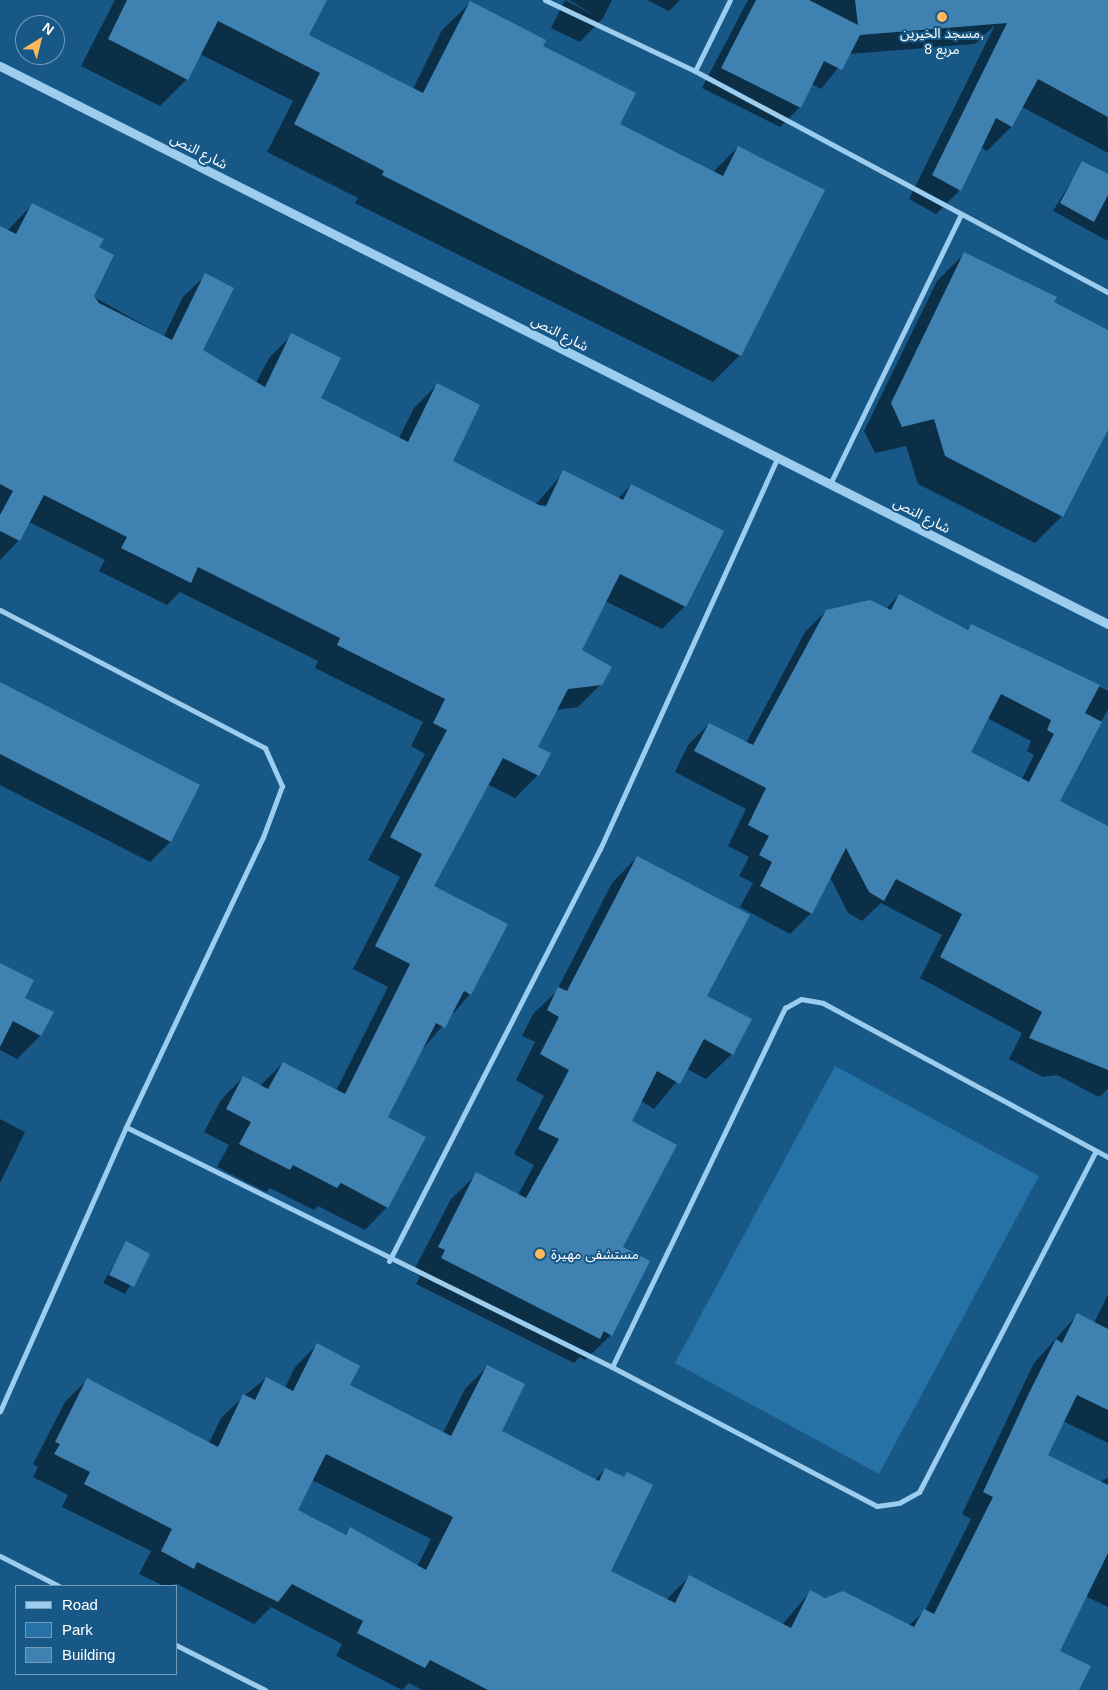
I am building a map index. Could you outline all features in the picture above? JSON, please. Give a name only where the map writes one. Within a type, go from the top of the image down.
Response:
[{"type":"street","points":[[546,0],[695,71],[1108,292]]},
{"type":"street","points":[[695,71],[730,0]]},
{"type":"street","name":"شارع النص","points":[[0,66],[1108,624]]},
{"type":"street","points":[[830,484],[961,214]]},
{"type":"street","points":[[389,1261],[600,849],[777,458]]},
{"type":"street","points":[[0,610],[265,748],[282,786],[264,837],[126,1127],[0,1410]]},
{"type":"street","points":[[612,1367],[785,1008],[801,999],[823,1003],[1108,1157]]},
{"type":"street","points":[[126,1127],[389,1261],[612,1367],[878,1506],[899,1503],[918,1492],[1096,1151]]},
{"type":"street","points":[[0,1556],[57,1585]]},
{"type":"street","points":[[178,1646],[265,1690]]},
{"type":"green space","points":[[835,1066],[1039,1176],[879,1474],[675,1363]]},
{"type":"building","points":[[127,0],[327,0],[309,35],[423,93],[470,1],[546,40],[543,46],[636,93],[620,124],[723,176],[738,146],[825,190],[741,356],[382,175],[384,171],[294,124],[320,73],[218,21],[188,80],[108,39]]},
{"type":"building","points":[[756,0],[809,0],[858,25],[855,0],[1108,0],[1108,117],[1038,79],[1012,127],[996,118],[961,191],[932,175],[1007,23],[860,35],[842,70],[824,61],[801,108],[721,68]]},
{"type":"building","points":[[1082,161],[1108,174],[1108,195],[1094,222],[1060,203]]},
{"type":"building","points":[[32,203],[104,239],[99,247],[114,255],[94,296],[99,303],[172,340],[205,273],[234,288],[203,350],[265,387],[291,333],[341,358],[321,398],[408,442],[437,383],[480,405],[453,461],[539,505],[546,506],[563,470],[623,500],[631,484],[724,531],[686,607],[620,574],[582,650],[612,667],[602,685],[568,689],[538,747],[551,753],[539,776],[503,758],[434,886],[508,924],[471,995],[464,991],[445,1028],[436,1023],[388,1117],[426,1137],[388,1208],[341,1183],[337,1188],[293,1165],[290,1170],[239,1144],[251,1122],[226,1109],[243,1076],[268,1089],[283,1062],[345,1094],[410,964],[375,946],[422,854],[390,837],[447,730],[433,723],[445,699],[337,645],[340,638],[198,567],[191,583],[121,548],[127,537],[44,495],[20,541],[0,531],[0,515],[13,491],[0,484],[0,226],[16,234]]},
{"type":"building","points":[[964,252],[1057,297],[1054,302],[1108,330],[1108,430],[1063,517],[945,456],[934,419],[902,427],[891,403]]},
{"type":"building","points":[[899,594],[968,630],[971,624],[1100,685],[1085,713],[1102,722],[1060,801],[1108,826],[1108,1070],[1029,1038],[1042,1012],[940,957],[962,914],[896,879],[884,901],[869,892],[846,848],[812,914],[760,886],[772,862],[759,855],[769,836],[748,825],[766,788],[694,751],[709,723],[753,745],[826,610],[870,600],[891,610]],"holes":[[[1001,694],[1051,720],[1047,730],[1054,734],[1029,782],[971,752]]]},
{"type":"building","points":[[0,682],[200,785],[171,842],[0,754]]},
{"type":"building","points":[[637,856],[750,915],[707,996],[752,1019],[733,1055],[704,1039],[680,1084],[657,1071],[632,1121],[677,1145],[623,1247],[650,1261],[612,1336],[604,1331],[600,1339],[441,1258],[445,1250],[438,1247],[476,1172],[526,1198],[559,1139],[538,1129],[569,1070],[540,1054],[559,1017],[547,1010],[558,987],[567,991]]},
{"type":"building","points":[[0,963],[34,980],[25,998],[54,1012],[41,1036],[13,1021],[0,1047]]},
{"type":"building","points":[[126,1241],[150,1254],[134,1287],[109,1275]]},
{"type":"building","points":[[1077,1313],[1108,1329],[1108,1410],[1077,1395],[1048,1455],[1108,1485],[1108,1553],[1060,1651],[1091,1666],[1079,1690],[488,1690],[430,1660],[425,1668],[357,1633],[363,1621],[292,1584],[278,1602],[197,1562],[194,1569],[161,1551],[172,1529],[84,1484],[90,1472],[54,1454],[60,1444],[55,1442],[87,1378],[218,1447],[243,1394],[255,1400],[266,1377],[293,1391],[317,1343],[360,1366],[350,1385],[451,1436],[487,1365],[525,1384],[502,1431],[599,1481],[605,1468],[624,1477],[627,1472],[653,1485],[611,1571],[675,1603],[689,1575],[791,1628],[810,1590],[825,1598],[843,1591],[914,1627],[924,1609],[934,1614],[993,1497],[983,1492],[1029,1393],[1056,1339],[1062,1343]],"holes":[[[326,1454],[453,1517],[426,1570],[350,1527],[346,1535],[298,1510]]]},
{"type":"place","name":"مسجد الخيرين, مربع 8","points":[[942,17]]},
{"type":"place","name":"مستشفى مهيرة","points":[[540,1254]]}]
